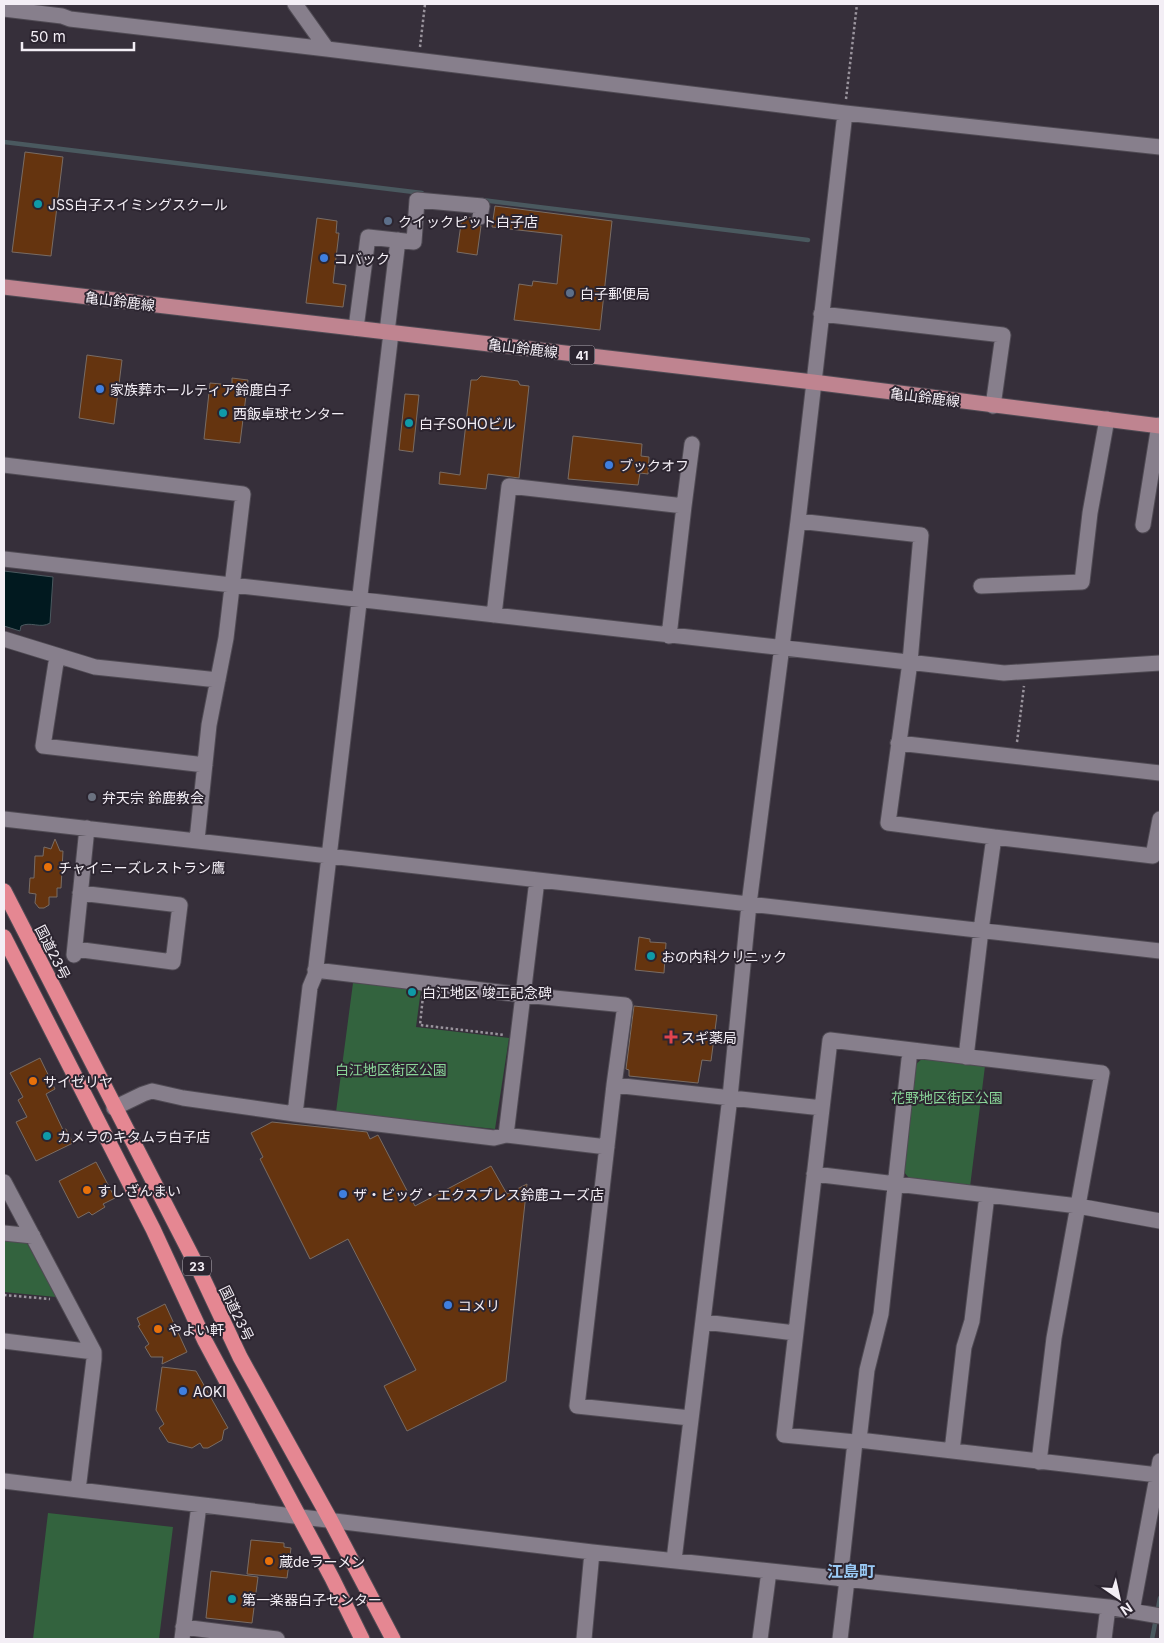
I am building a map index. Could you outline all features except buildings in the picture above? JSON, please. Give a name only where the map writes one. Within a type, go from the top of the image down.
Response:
[{"type":"highway","name":"国道23号","points":[[4,891],[200,1272],[240,1357],[331,1521],[393,1639]]},
{"type":"highway","name":"23","points":[[4,937],[153,1230],[205,1341],[362,1639]]},
{"type":"main road","name":"亀山鈴鹿線","points":[[4,288],[813,382],[993,406],[1159,425]]},
{"type":"street","points":[[295,4],[327,49]]},
{"type":"street","points":[[4,9],[62,16],[80,21],[419,60],[845,113],[1160,147]]},
{"type":"street","points":[[674,1560],[730,1097],[749,904],[783,647],[845,113]]},
{"type":"street","points":[[356,328],[368,237],[414,242],[417,200],[482,206],[475,215]]},
{"type":"street","points":[[296,1114],[310,987],[315,970],[329,857],[398,240]]},
{"type":"street","points":[[821,314],[1002,335],[993,406]]},
{"type":"street","points":[[981,586],[1082,582],[1090,513],[1107,419]]},
{"type":"street","points":[[1143,525],[1159,425]]},
{"type":"street","points":[[669,636],[692,444]]},
{"type":"street","points":[[4,465],[243,494],[226,638],[209,725],[197,840]]},
{"type":"street","points":[[494,615],[509,486],[684,506]]},
{"type":"street","points":[[798,521],[922,535],[910,662],[888,822],[1153,856],[1160,819]]},
{"type":"street","points":[[4,559],[1004,673],[1160,663]]},
{"type":"street","points":[[4,638],[95,667],[218,680]]},
{"type":"street","points":[[57,656],[43,746],[204,764]]},
{"type":"street","points":[[898,743],[1160,773]]},
{"type":"street","points":[[4,819],[1160,951]]},
{"type":"street","points":[[80,893],[180,905],[173,962],[75,952],[80,893],[86,828]]},
{"type":"street","points":[[966,1057],[994,837]]},
{"type":"street","points":[[506,1135],[537,880]]},
{"type":"street","points":[[315,970],[625,1005],[577,1406],[690,1418]]},
{"type":"street","points":[[1039,1462],[1054,1338],[1102,1073],[830,1040],[784,1435],[952,1451],[1039,1462],[1159,1468],[1137,1612]]},
{"type":"street","points":[[840,1639],[843,1580],[857,1441],[867,1370],[881,1314],[910,1050]]},
{"type":"street","points":[[614,1085],[822,1108]]},
{"type":"street","points":[[114,1108],[152,1091],[183,1098],[296,1114],[494,1138],[506,1135],[608,1147]]},
{"type":"street","points":[[814,1174],[1078,1206],[1160,1221]]},
{"type":"street","points":[[4,1182],[94,1352],[78,1490]]},
{"type":"street","points":[[952,1451],[964,1346],[972,1321],[988,1195]]},
{"type":"street","points":[[4,1233],[33,1236]]},
{"type":"street","points":[[704,1322],[795,1333]]},
{"type":"street","points":[[4,1341],[94,1352]]},
{"type":"street","points":[[4,1481],[592,1552],[1108,1607],[1160,1616]]},
{"type":"street","points":[[199,1505],[183,1633],[277,1639]]},
{"type":"street","points":[[584,1639],[592,1552]]},
{"type":"street","points":[[760,1639],[769,1571]]},
{"type":"street","points":[[1104,1639],[1108,1607]]},
{"type":"path","points":[[419,60],[425,4]]},
{"type":"path","points":[[845,113],[857,4]]},
{"type":"path","points":[[1016,756],[1025,673]]},
{"type":"path","points":[[424,983],[420,1025],[519,1036]]},
{"type":"path","points":[[4,1295],[67,1301]]},
{"type":"green space","name":"白江地区街区公園","points":[[353,983],[421,989],[416,1027],[509,1038],[495,1129],[336,1112]]},
{"type":"green space","name":"花野地区街区公園","points":[[922,1059],[985,1066],[970,1187],[909,1178],[904,1172],[916,1064]]},
{"type":"green space","points":[[4,1240],[27,1243],[56,1297],[4,1292]]},
{"type":"green space","points":[[48,1513],[173,1527],[159,1639],[33,1639]]},
{"type":"water","points":[[4,571],[53,577],[50,623],[47,625],[24,625],[21,626],[20,631],[4,626]]},
{"type":"waterway","points":[[4,142],[422,193]]},
{"type":"waterway","points":[[482,200],[808,240]]},
{"type":"waterway","points":[[1152,1639],[1160,1598]]},
{"type":"place","name":"JSS白子スイミングスクール","points":[[38,204]]},
{"type":"place","name":"クイックピット白子店","points":[[388,221]]},
{"type":"place","name":"コバック","points":[[324,258]]},
{"type":"place","name":"白子郵便局","points":[[570,293]]},
{"type":"place","name":"家族葬ホールティア鈴鹿白子","points":[[100,389]]},
{"type":"place","name":"西飯卓球センター","points":[[223,413]]},
{"type":"place","name":"白子SOHOビル","points":[[409,423]]},
{"type":"place","name":"ブックオフ","points":[[609,465]]},
{"type":"place","name":"弁天宗 鈴鹿教会","points":[[92,797]]},
{"type":"place","name":"チャイニーズレストラン鷹","points":[[48,867]]},
{"type":"place","name":"おの内科クリニック","points":[[651,956]]},
{"type":"place","name":"白江地区 竣工記念碑","points":[[412,992]]},
{"type":"place","name":"スギ薬局","points":[[671,1037]]},
{"type":"place","name":"サイゼリヤ","points":[[33,1081]]},
{"type":"place","name":"カメラのキタムラ白子店","points":[[47,1136]]},
{"type":"place","name":"すしざんまい","points":[[87,1190]]},
{"type":"place","name":"ザ・ビッグ・エクスプレス鈴鹿ユーズ店","points":[[343,1194]]},
{"type":"place","name":"コメリ","points":[[448,1305]]},
{"type":"place","name":"やよい軒","points":[[158,1329]]},
{"type":"place","name":"AOKI","points":[[183,1391]]},
{"type":"place","name":"蔵deラーメン","points":[[269,1561]]},
{"type":"place","name":"第一楽器白子センター","points":[[232,1599]]},
{"type":"district","name":"江島町","points":[[851,1571]]}]
